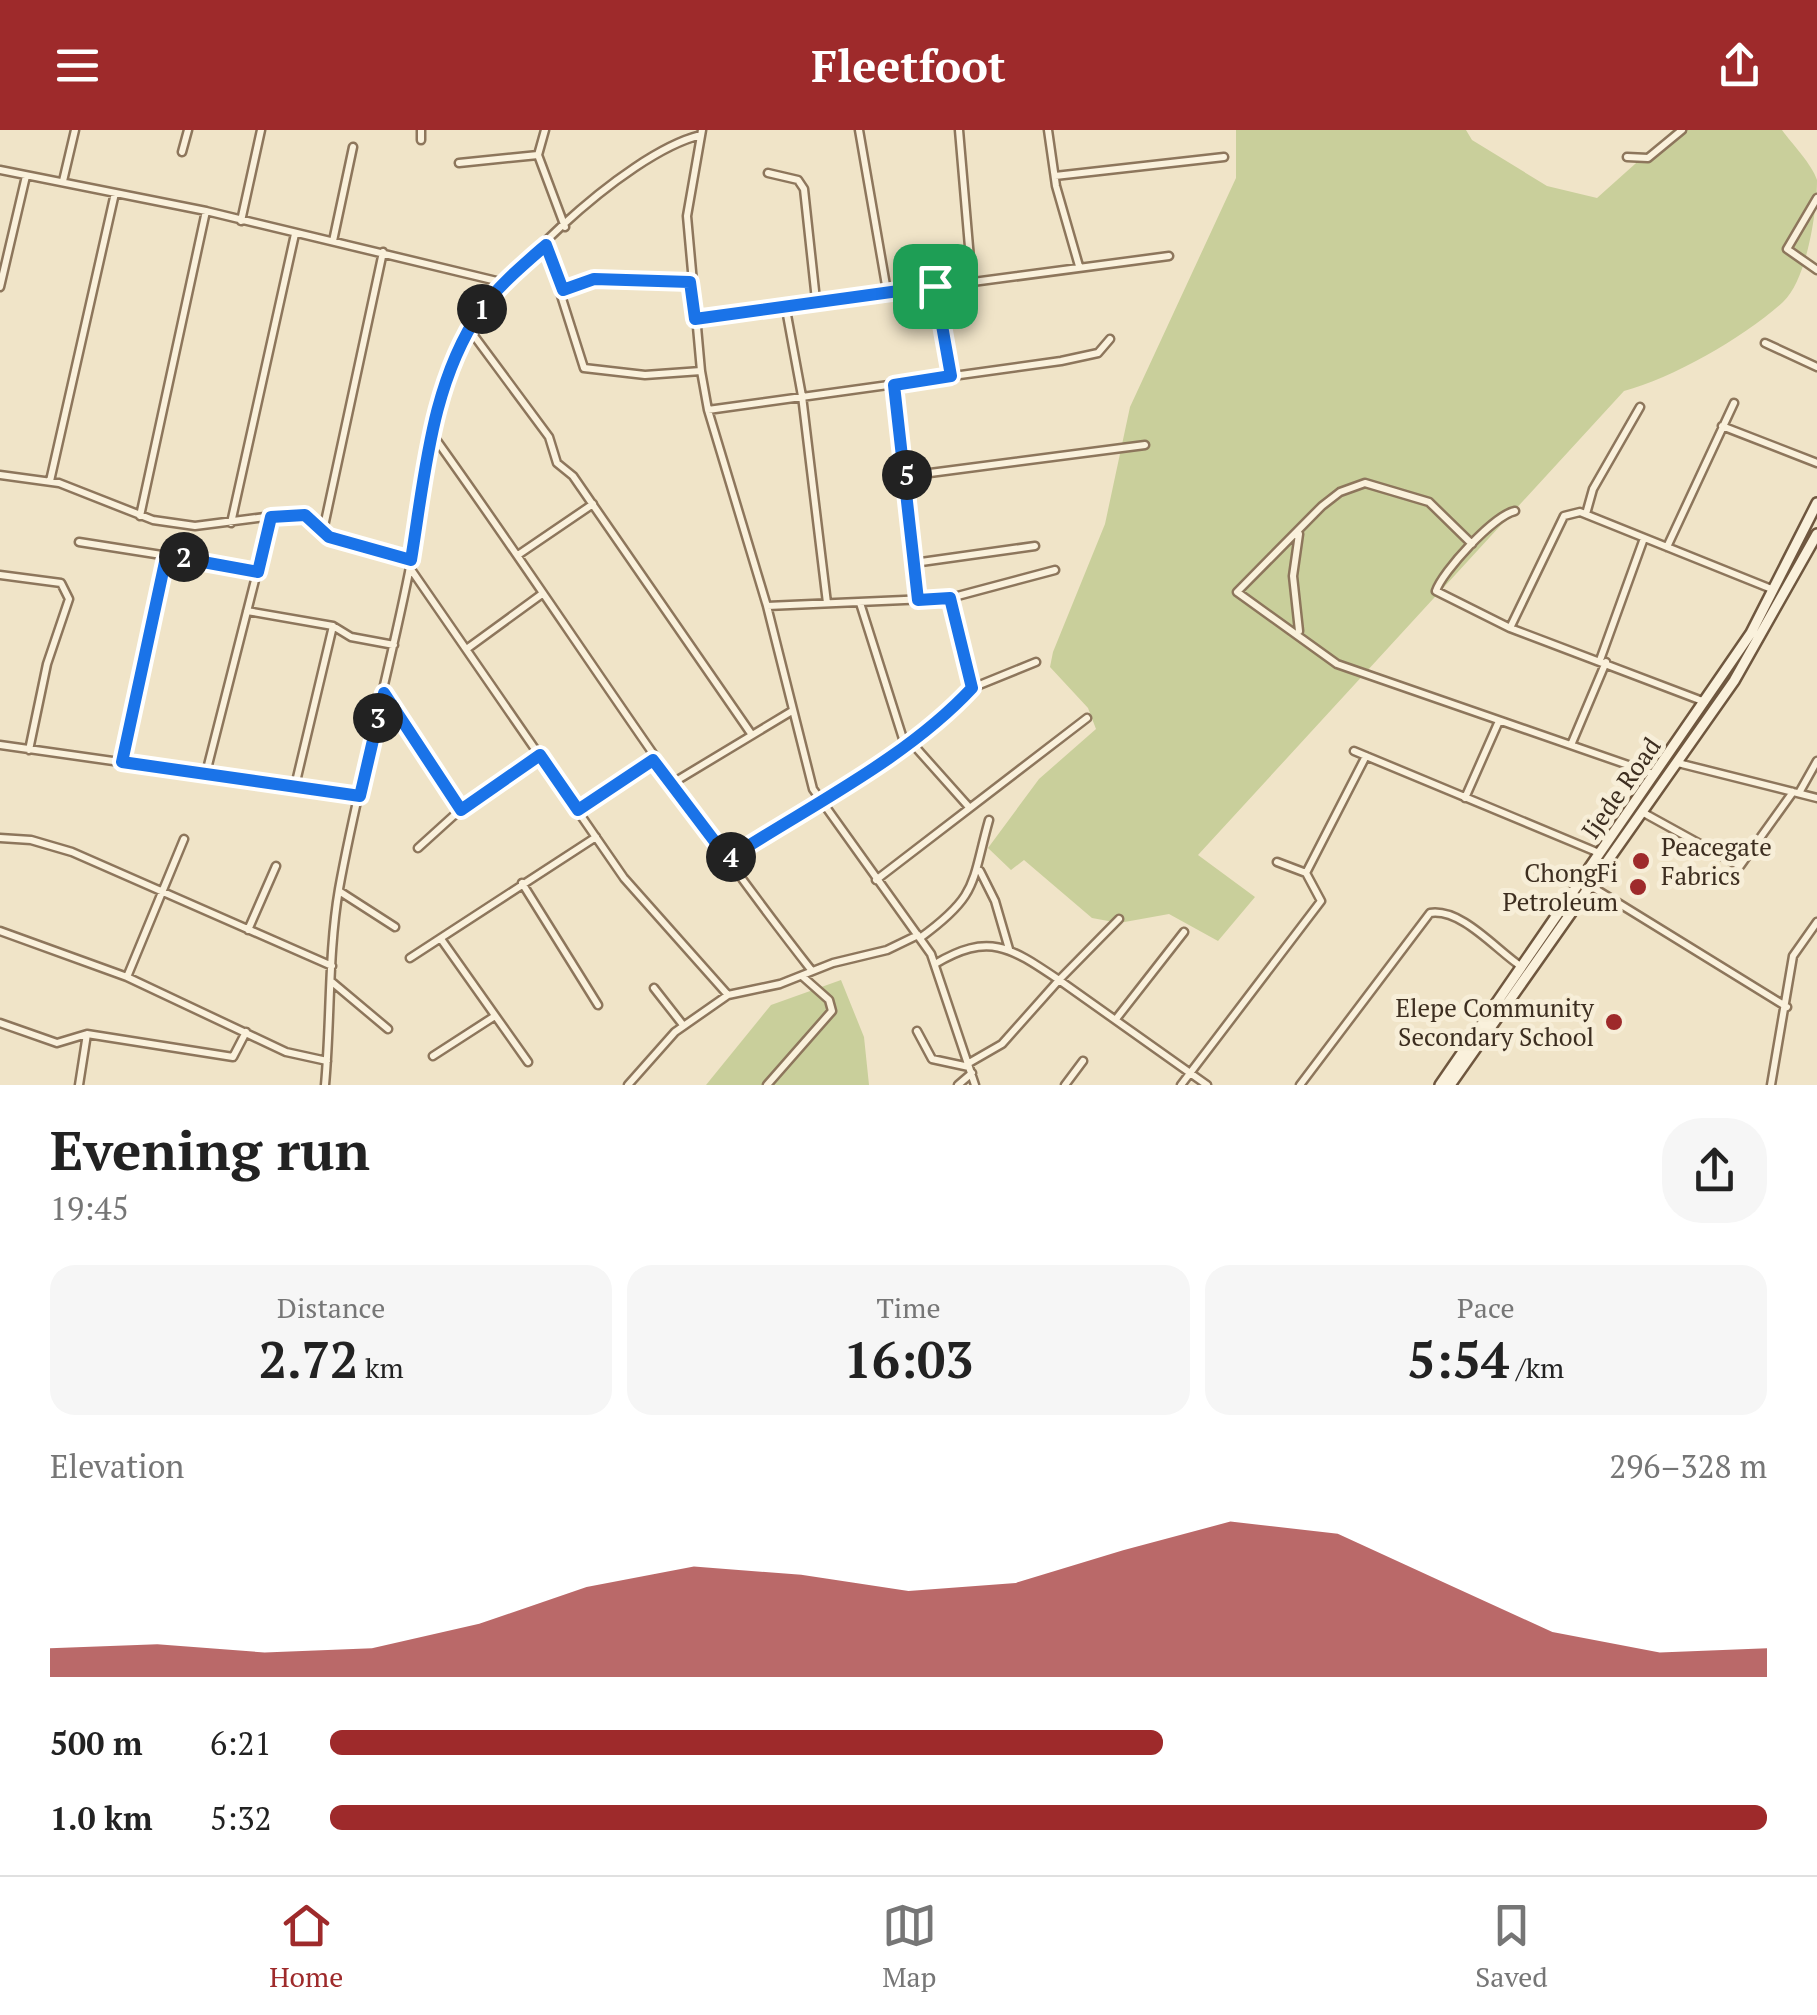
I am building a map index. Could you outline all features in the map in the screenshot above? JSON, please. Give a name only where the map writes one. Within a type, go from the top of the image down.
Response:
[{"type":"main road","name":"Ijede Road","points":[[1440,1085],[1705,702],[1775,590],[1817,503]]},
{"type":"main road","name":"Ijede Road","points":[[1450,1085],[1678,763],[1754,648],[1817,534]]},
{"type":"street","points":[[64,181],[75,130]]},
{"type":"street","points":[[182,152],[188,130]]},
{"type":"street","points":[[241,221],[261,130]]},
{"type":"street","points":[[421,130],[421,140]]},
{"type":"street","points":[[545,130],[538,155],[564,227]]},
{"type":"street","points":[[860,130],[887,291]]},
{"type":"street","points":[[959,130],[972,282]]},
{"type":"street","points":[[1048,130],[1054,176],[1079,266]]},
{"type":"street","points":[[1627,156],[1648,158],[1682,130]]},
{"type":"street","points":[[325,1085],[338,891],[394,645],[432,434],[453,359],[469,329],[505,282],[564,227],[606,190],[664,149],[702,132]]},
{"type":"street","points":[[702,132],[687,216],[700,372],[767,606],[792,711],[818,800],[919,937],[934,964],[975,1085]]},
{"type":"street","points":[[333,241],[353,147]]},
{"type":"street","points":[[460,162],[538,155]]},
{"type":"street","points":[[1054,176],[1224,157]]},
{"type":"street","points":[[0,170],[206,212],[505,282]]},
{"type":"street","points":[[768,173],[798,180],[804,189],[816,300]]},
{"type":"street","points":[[0,287],[26,176]]},
{"type":"street","points":[[50,481],[115,192]]},
{"type":"street","points":[[1817,198],[1787,249],[1817,270]]},
{"type":"street","points":[[140,516],[174,339],[206,212]]},
{"type":"street","points":[[230,523],[295,234]]},
{"type":"street","points":[[546,245],[588,371],[645,375],[700,372]]},
{"type":"street","points":[[322,532],[383,252]]},
{"type":"street","points":[[695,319],[785,304],[1170,256]]},
{"type":"street","points":[[563,290],[594,279],[690,282]]},
{"type":"street","points":[[935,286],[951,376]]},
{"type":"street","points":[[785,304],[802,396],[827,603]]},
{"type":"street","points":[[469,329],[549,437],[557,463],[573,476],[752,736]]},
{"type":"street","points":[[708,410],[1086,356],[1098,353],[1110,339]]},
{"type":"street","points":[[1765,342],[1817,367]]},
{"type":"street","points":[[894,385],[918,600]]},
{"type":"street","points":[[1667,547],[1734,403]]},
{"type":"street","points":[[1586,514],[1593,489],[1640,406]]},
{"type":"street","points":[[1722,426],[1817,463]]},
{"type":"street","points":[[432,434],[518,555],[653,760],[812,971]]},
{"type":"street","points":[[907,476],[1145,445]]},
{"type":"street","points":[[0,475],[50,481],[108,500],[140,516],[194,526],[305,515],[322,532],[410,563],[624,878],[728,995]]},
{"type":"street","points":[[1472,544],[1437,507],[1368,483],[1334,496],[1237,592],[1299,632],[1338,664],[1654,774]]},
{"type":"street","points":[[518,555],[592,504]]},
{"type":"street","points":[[1514,511],[1500,517],[1472,544],[1436,592],[1510,628],[1705,702]]},
{"type":"street","points":[[1510,628],[1564,516],[1586,514],[1643,541],[1775,590]]},
{"type":"street","points":[[206,773],[271,517]]},
{"type":"street","points":[[1299,532],[1293,569],[1299,632]]},
{"type":"street","points":[[1571,745],[1643,541]]},
{"type":"street","points":[[79,542],[258,572]]},
{"type":"street","points":[[914,563],[1035,546]]},
{"type":"street","points":[[122,762],[165,562],[170,556]]},
{"type":"street","points":[[767,606],[950,598],[1055,570]]},
{"type":"street","points":[[0,575],[61,583],[68,599],[46,664],[28,750]]},
{"type":"street","points":[[468,648],[542,594]]},
{"type":"street","points":[[950,598],[972,688]]},
{"type":"street","points":[[860,603],[908,743],[968,806]]},
{"type":"street","points":[[247,611],[333,626],[351,638],[394,645]]},
{"type":"street","points":[[295,786],[333,626]]},
{"type":"street","points":[[728,859],[908,743],[949,713],[972,688],[1036,662]]},
{"type":"street","points":[[384,693],[461,810]]},
{"type":"street","points":[[671,784],[792,711]]},
{"type":"street","points":[[876,880],[1086,718]]},
{"type":"street","points":[[1465,798],[1499,720]]},
{"type":"street","points":[[0,745],[360,796]]},
{"type":"street","points":[[1354,751],[1600,854]]},
{"type":"street","points":[[418,848],[461,810],[540,755]]},
{"type":"street","points":[[1306,872],[1366,756]]},
{"type":"street","points":[[578,810],[653,760]]},
{"type":"street","points":[[1642,812],[1740,866],[1817,761]]},
{"type":"street","points":[[1678,763],[1817,798]]},
{"type":"street","points":[[628,1085],[683,1026],[728,995],[802,976],[919,937],[964,900],[979,870],[989,820]]},
{"type":"street","points":[[0,838],[32,840],[72,852],[332,966]]},
{"type":"street","points":[[410,958],[596,838]]},
{"type":"street","points":[[127,977],[184,840]]},
{"type":"street","points":[[1182,1085],[1320,901],[1306,872],[1277,862]]},
{"type":"street","points":[[248,930],[276,866]]},
{"type":"street","points":[[979,870],[995,902],[1009,949]]},
{"type":"street","points":[[522,883],[598,1005]]},
{"type":"street","points":[[1589,884],[1787,1007]]},
{"type":"street","points":[[338,891],[395,927]]},
{"type":"street","points":[[1300,1085],[1430,913],[1440,912],[1481,934],[1522,967]]},
{"type":"street","points":[[958,1085],[970,1068],[1002,1044],[1119,919]]},
{"type":"street","points":[[1771,1085],[1795,949],[1817,922]]},
{"type":"street","points":[[0,930],[127,977],[307,1060],[327,1062]]},
{"type":"street","points":[[1116,1019],[1184,932]]},
{"type":"street","points":[[441,938],[528,1062]]},
{"type":"street","points":[[934,964],[968,945],[1009,949],[1208,1085]]},
{"type":"street","points":[[767,1085],[832,1011],[829,1000],[802,976]]},
{"type":"street","points":[[332,981],[388,1028]]},
{"type":"street","points":[[654,988],[683,1026]]},
{"type":"street","points":[[434,1056],[496,1016]]},
{"type":"street","points":[[0,1023],[57,1043],[87,1034],[233,1057],[246,1032]]},
{"type":"street","points":[[917,1031],[932,1059],[970,1068]]},
{"type":"street","points":[[80,1085],[87,1034]]},
{"type":"street","points":[[1066,1085],[1082,1061]]},
{"type":"green space","points":[[1236,130],[1466,130],[1472,140],[1547,186],[1597,198],[1673,130],[1782,130],[1817,180],[1813,226],[1804,262],[1783,302],[1708,354],[1624,391],[1198,855],[1255,897],[1218,941],[1169,914],[1119,923],[1092,918],[1024,860],[1011,870],[988,848],[1039,779],[1096,729],[1088,708],[1050,667],[1053,652],[1105,524],[1130,407],[1236,178]]},
{"type":"green space","points":[[841,980],[864,1037],[869,1085],[706,1085],[771,1005]]},
{"type":"place","name":"Peacegate Fabrics","points":[[1641,861]]},
{"type":"place","name":"ChongFi Petroleum","points":[[1638,887]]},
{"type":"place","name":"Elepe Community Secondary School","points":[[1614,1022]]},
{"type":"route","points":[[546,245],[563,290],[594,279],[690,282],[695,319],[935,286],[951,376],[894,385],[918,600],[950,598],[972,688],[949,713],[905,745],[728,859],[653,760],[578,810],[540,755],[461,810],[384,693],[360,796],[122,762],[165,562],[170,556],[258,572],[271,517],[296,513],[305,515],[329,537],[411,560],[432,434],[453,359],[483,307],[546,245]]}]
